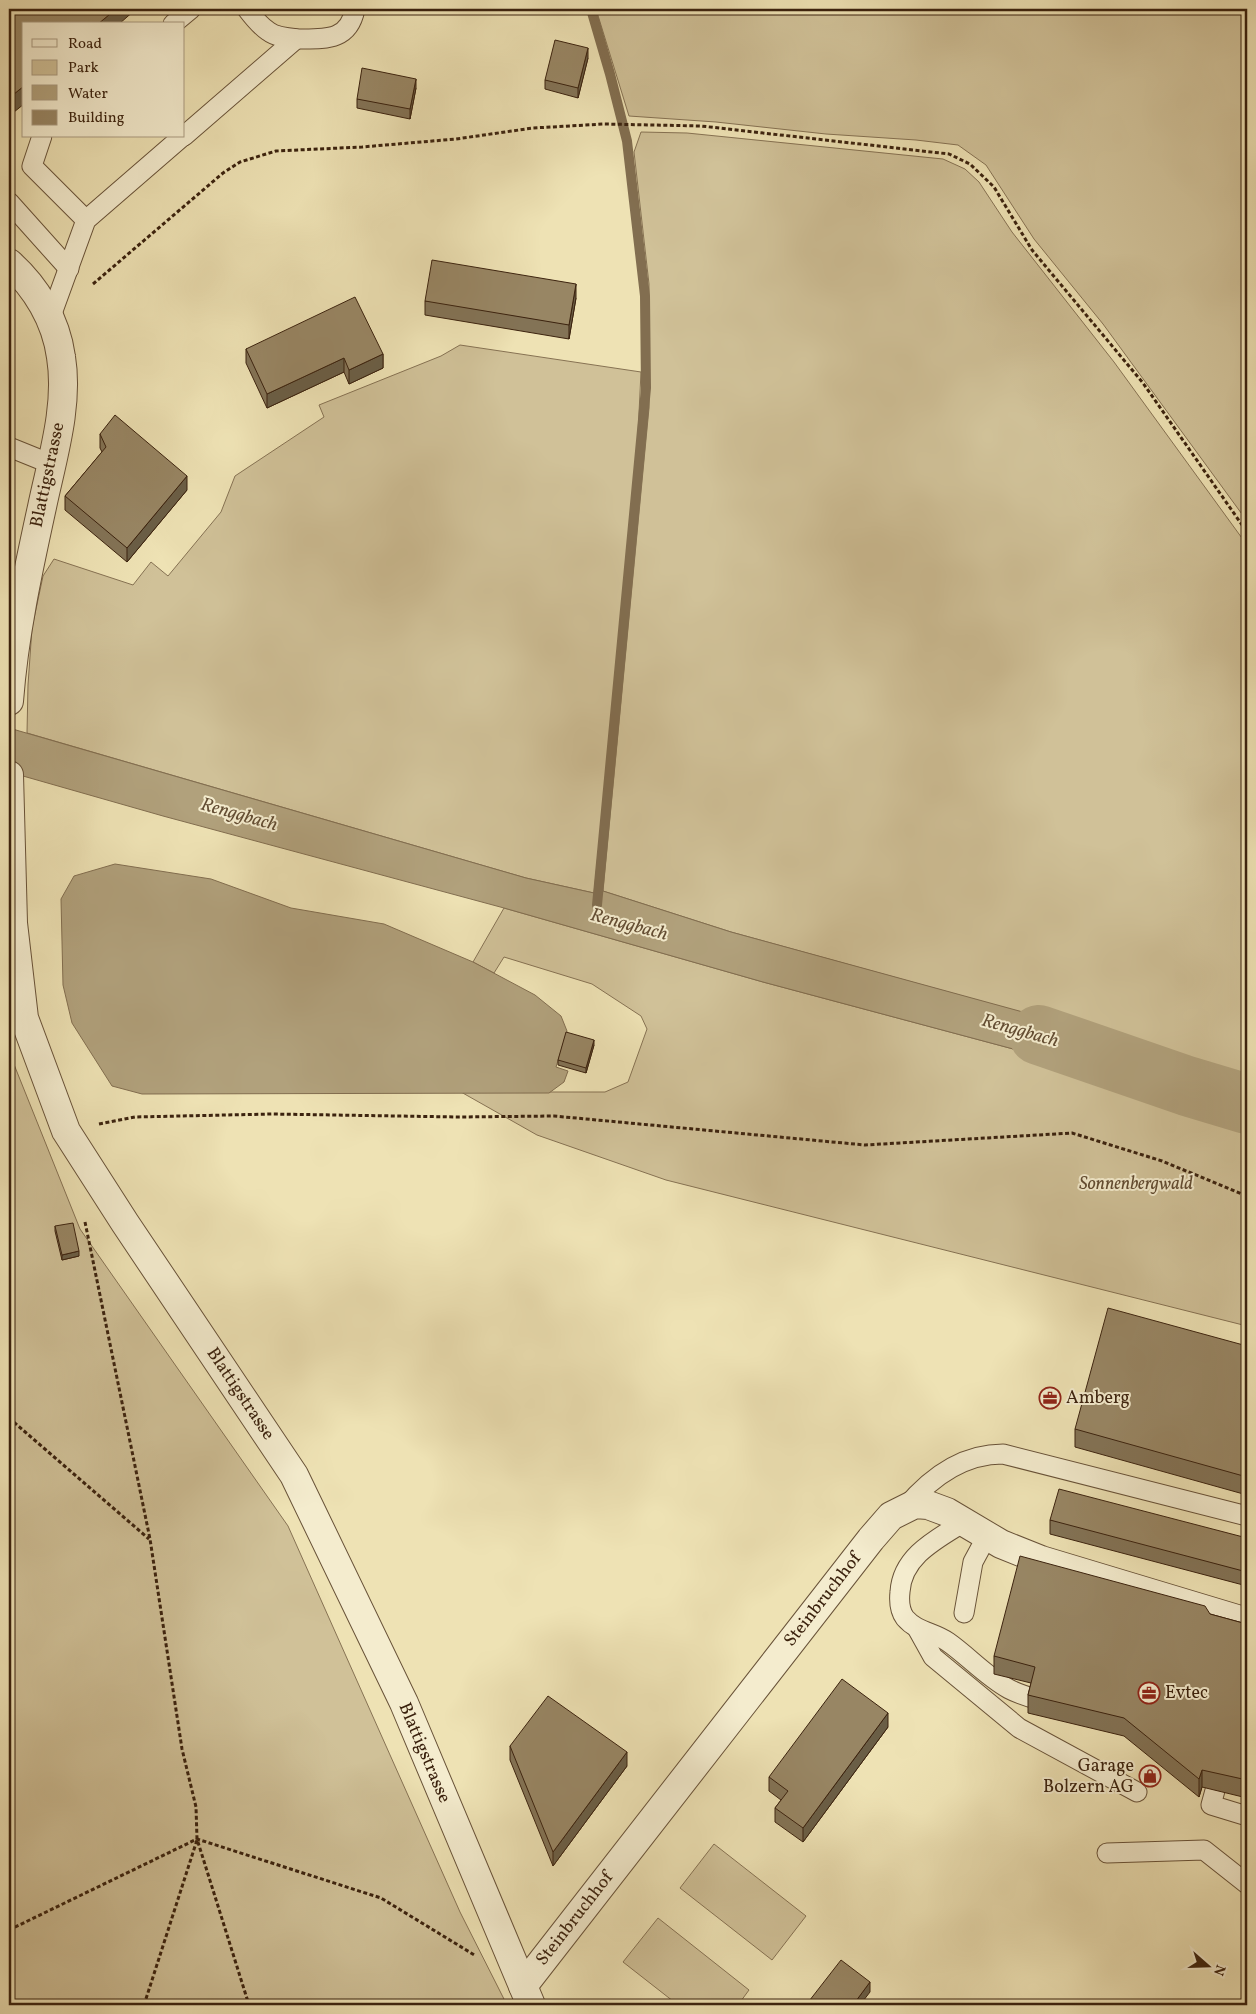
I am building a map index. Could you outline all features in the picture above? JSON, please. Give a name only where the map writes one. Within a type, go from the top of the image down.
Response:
[{"type":"street","name":"Blattigstrasse","points":[[9,263],[28,282],[39,297],[50,318],[61,356],[63,377],[60,416],[24,585],[15,642],[9,701]]},
{"type":"street","name":"Blattigstrasse","points":[[9,775],[13,923],[24,1018],[66,1131],[294,1475],[404,1703],[527,1995]]},
{"type":"street","points":[[905,1508],[916,1504],[928,1505],[947,1512],[1001,1544],[1041,1560],[1247,1622]]},
{"type":"street","name":"Steinbruchhof","points":[[527,1995],[871,1539],[891,1516],[905,1508]]},
{"type":"lane","points":[[175,22],[191,9]]},
{"type":"lane","points":[[246,9],[269,32],[287,38],[328,40],[340,34],[347,27],[355,9]]},
{"type":"lane","points":[[185,134],[296,38]]},
{"type":"lane","points":[[41,138],[32,166],[86,220]]},
{"type":"lane","points":[[50,318],[86,220],[181,138]]},
{"type":"lane","points":[[9,202],[68,269]]},
{"type":"lane","points":[[9,447],[51,464]]},
{"type":"lane","points":[[905,1508],[920,1489],[957,1465],[977,1456],[1003,1454],[1247,1516]]},
{"type":"lane","points":[[964,1522],[929,1544],[917,1554],[907,1569],[900,1586],[899,1600],[905,1617],[918,1630],[933,1657],[1019,1728],[1137,1792]]},
{"type":"lane","points":[[964,1613],[973,1562],[987,1536]]},
{"type":"lane","points":[[918,1630],[946,1641],[1007,1688],[1022,1695],[1069,1708]]},
{"type":"lane","points":[[1226,1751],[1212,1805],[1247,1816]]},
{"type":"lane","points":[[1107,1853],[1204,1850],[1247,1884]]},
{"type":"path","points":[[87,289],[223,173],[240,162],[276,151],[362,147],[456,139],[533,128],[604,124],[701,126],[949,154],[970,164],[994,187],[1032,250],[1142,383],[1247,532]]},
{"type":"path","points":[[66,1131],[135,1117],[272,1114],[459,1117],[554,1116],[865,1145],[1072,1133],[1162,1161],[1247,1196]]},
{"type":"path","points":[[84,1218],[150,1539],[182,1750],[196,1807],[197,1839],[249,2005]]},
{"type":"path","points":[[9,1418],[150,1539]]},
{"type":"path","points":[[144,2005],[197,1839]]},
{"type":"path","points":[[9,1930],[197,1839],[381,1898],[482,1960]]},
{"type":"green space","points":[[596,9],[1247,9],[1247,521],[1103,324],[1034,239],[986,165],[958,145],[826,134],[716,122],[629,116]]},
{"type":"green space","name":"Sonnenbergwald","points":[[641,132],[687,133],[943,159],[965,169],[979,182],[1012,232],[1114,362],[1247,545],[1247,1326],[666,1180],[537,1135],[461,1092],[605,1092],[628,1082],[647,1029],[641,1016],[592,984],[504,957],[494,973],[473,962],[504,908],[763,982],[1114,1076],[1125,1041],[731,932],[603,891],[649,408],[649,284],[634,152]]},
{"type":"green space","points":[[460,345],[641,372],[635,495],[594,893],[526,878],[27,733],[32,628],[43,576],[54,559],[133,585],[151,562],[168,576],[221,512],[235,476],[324,417],[319,405],[441,356]]},
{"type":"green space","points":[[9,1052],[80,1229],[288,1526],[460,1912],[507,2005],[9,2005]]},
{"type":"green space","points":[[714,1844],[806,1916],[772,1960],[680,1888]]},
{"type":"green space","points":[[658,1918],[749,1990],[738,2005],[678,2005],[623,1962]]},
{"type":"water","points":[[9,728],[526,878],[594,893],[603,891],[731,932],[1125,1040],[1114,1076],[763,982],[504,908],[163,816],[9,772]]},
{"type":"water","points":[[115,864],[211,879],[291,908],[384,924],[473,962],[535,995],[561,1016],[567,1031],[556,1067],[568,1071],[564,1082],[549,1093],[142,1094],[112,1086],[72,1023],[63,985],[61,899],[74,876]]},
{"type":"building","points":[[9,9],[116,9],[100,22],[22,22],[22,88],[9,98]]},
{"type":"building","points":[[555,40],[588,48],[578,88],[545,80]]},
{"type":"building","points":[[362,68],[416,79],[410,109],[357,99]]},
{"type":"building","points":[[432,260],[576,284],[569,325],[425,301]]},
{"type":"building","points":[[355,297],[383,354],[349,370],[344,358],[267,394],[246,349]]},
{"type":"building","points":[[115,415],[187,476],[127,548],[65,496],[106,447],[100,434]]},
{"type":"building","points":[[566,1032],[594,1040],[586,1068],[558,1060]]},
{"type":"building","points":[[73,1223],[79,1251],[62,1255],[55,1226]]},
{"type":"building","points":[[1108,1308],[1247,1346],[1247,1477],[1075,1429]]},
{"type":"building","points":[[1059,1489],[1247,1538],[1247,1572],[1050,1520]]},
{"type":"building","points":[[1020,1556],[1205,1606],[1210,1614],[1243,1623],[1244,1619],[1247,1620],[1247,1780],[1202,1770],[1199,1779],[1124,1718],[1028,1695],[1035,1667],[994,1656]]},
{"type":"building","points":[[842,1679],[888,1713],[803,1828],[775,1808],[788,1791],[769,1777]]},
{"type":"building","points":[[548,1696],[627,1752],[553,1852],[510,1746]]},
{"type":"building","points":[[841,1960],[870,1982],[853,2005],[806,2005]]},
{"type":"waterway","points":[[591,9],[627,141],[645,296],[646,388],[597,905]]},
{"type":"waterway","name":"Renggbach","points":[[1039,1035],[1187,1086],[1247,1104]]},
{"type":"place","name":"Amberg","points":[[1050,1398]]},
{"type":"place","name":"Evtec","points":[[1149,1693]]},
{"type":"place","name":"Garage Bolzern AG","points":[[1150,1776]]}]
